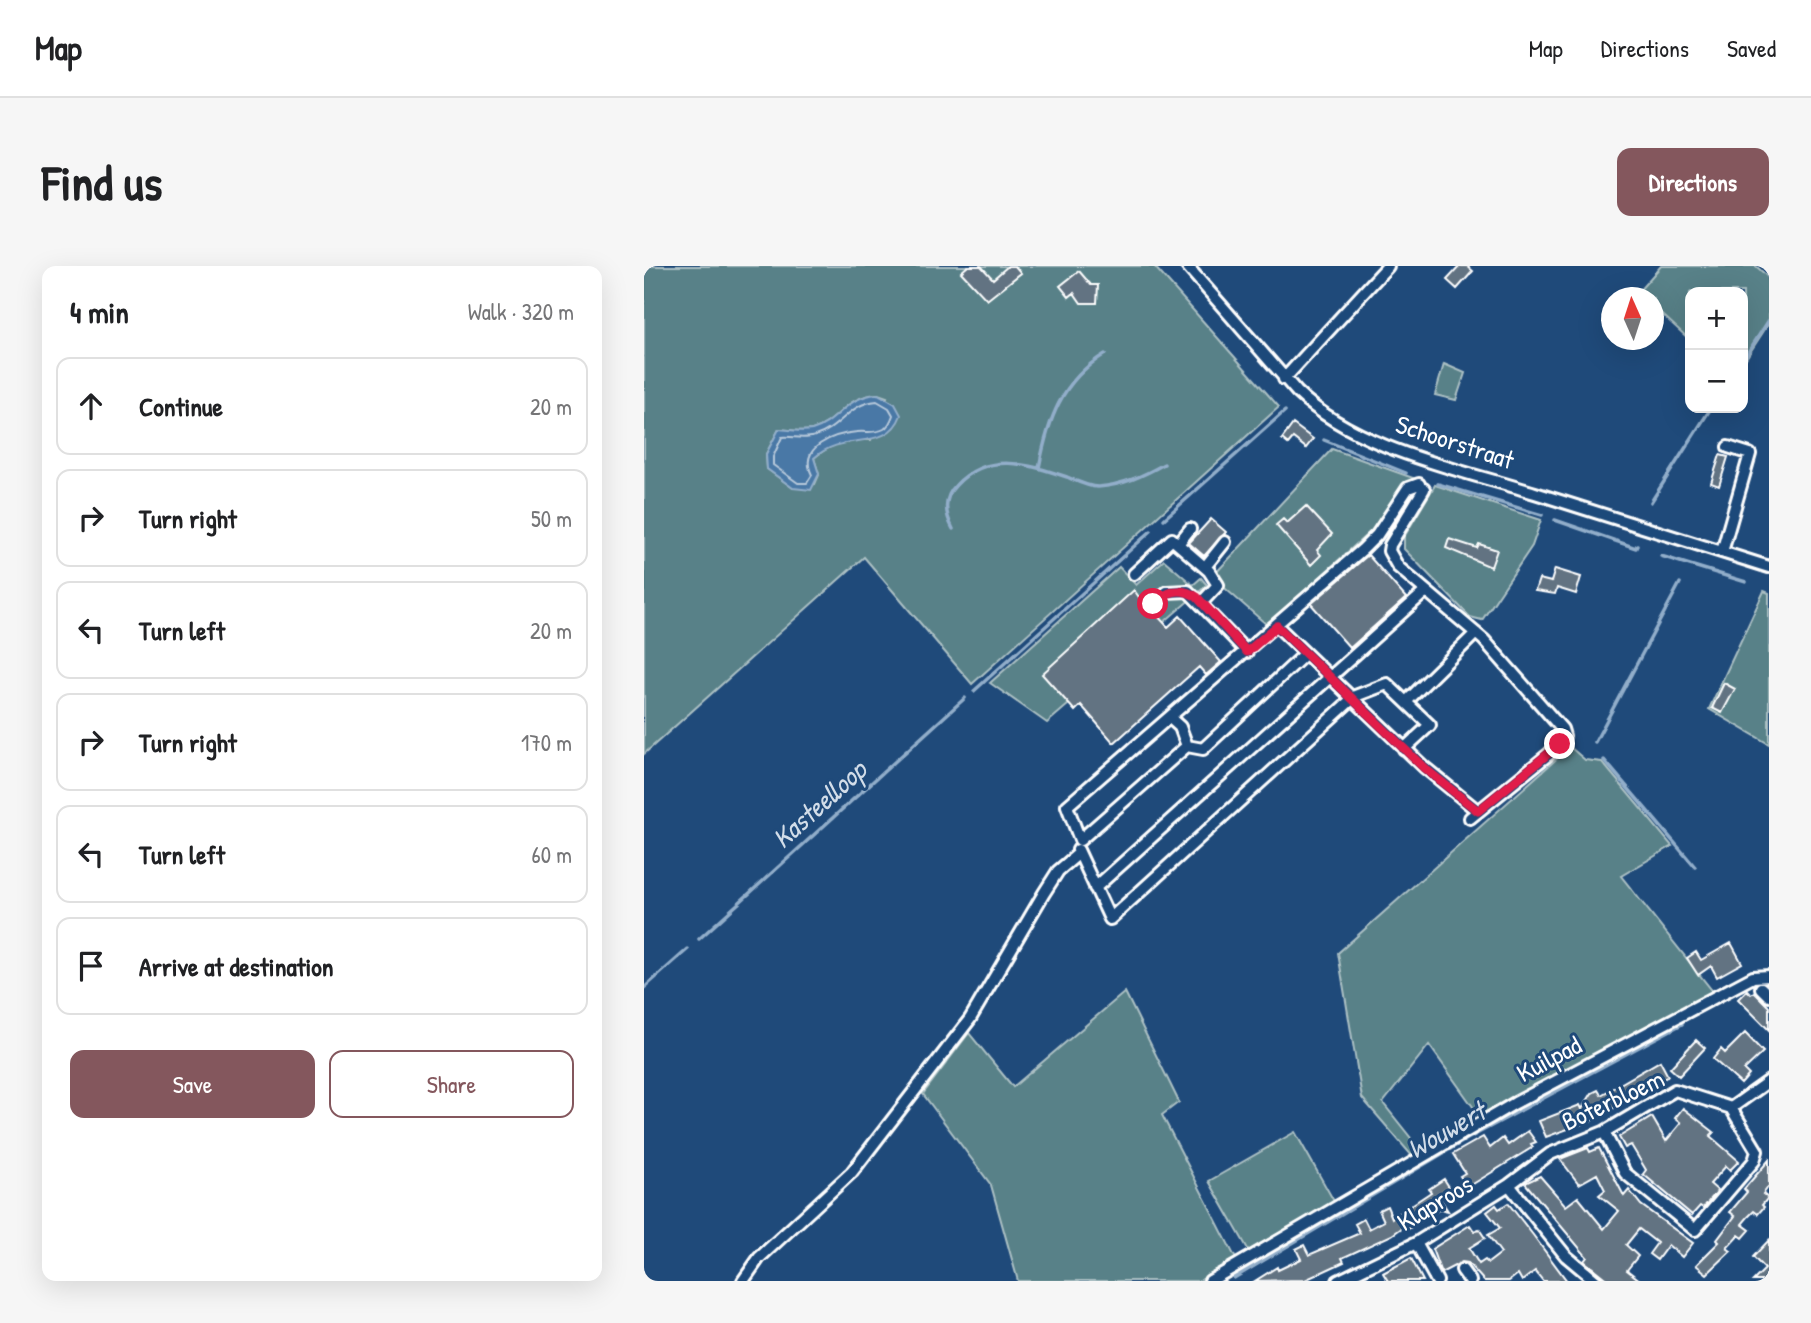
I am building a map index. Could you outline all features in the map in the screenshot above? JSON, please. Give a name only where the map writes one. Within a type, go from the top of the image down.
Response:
[{"type":"street","name":"Schoorstraat","points":[[1187,266],[1284,379],[1315,410],[1371,439],[1769,567]]},
{"type":"street","points":[[1284,379],[1388,266]]},
{"type":"street","points":[[1722,552],[1750,454],[1728,447]]},
{"type":"street","points":[[1389,547],[1422,487],[1408,488],[1373,539],[1277,626],[1067,806],[1080,839],[1078,854],[1110,919],[1351,699],[1387,684],[1430,725],[1404,749]]},
{"type":"street","points":[[1178,544],[1190,529]]},
{"type":"street","points":[[1135,574],[1172,539],[1205,567],[1218,585],[1202,602]]},
{"type":"street","points":[[1277,626],[1474,815],[1549,754],[1564,736],[1534,694],[1476,633],[1398,567],[1389,547],[1373,539]]},
{"type":"street","points":[[1205,567],[1225,542]]},
{"type":"street","points":[[1153,604],[1176,590],[1188,591],[1202,602],[1247,652]]},
{"type":"street","points":[[1095,888],[1426,591]]},
{"type":"street","points":[[1406,702],[1476,633]]},
{"type":"street","points":[[1187,746],[1203,749],[1305,654]]},
{"type":"street","points":[[1170,718],[1180,727],[1187,746]]},
{"type":"street","points":[[1080,839],[1187,746]]},
{"type":"street","points":[[743,1281],[759,1258],[852,1172],[970,1019],[1044,892],[1058,871],[1078,854]]},
{"type":"street","name":"Kuilpad","points":[[1210,1281],[1515,1103],[1753,977],[1769,976]]},
{"type":"street","points":[[1695,1230],[1754,1161],[1757,1151],[1731,1108],[1769,1081]]},
{"type":"street","name":"Boterbloem","points":[[1550,1154],[1604,1132],[1675,1090],[1731,1108]]},
{"type":"street","points":[[1604,1132],[1625,1173],[1706,1239]]},
{"type":"street","name":"Klaproos","points":[[1338,1281],[1416,1243],[1509,1185],[1550,1154]]},
{"type":"street","points":[[1509,1185],[1566,1256],[1596,1281]]},
{"type":"street","points":[[1416,1243],[1437,1281]]},
{"type":"street","points":[[1462,1270],[1470,1281]]},
{"type":"green space","points":[[644,266],[1154,266],[1279,407],[972,684],[864,557],[644,754]],"holes":[[[878,394],[887,397],[871,440],[840,443],[814,458],[819,475],[815,484],[793,488],[767,469],[766,454],[779,429],[812,430],[829,421],[856,400]]]},
{"type":"green space","points":[[1661,266],[1756,266],[1769,278],[1769,323],[1748,355],[1748,287],[1685,287],[1685,335],[1664,316],[1664,287],[1642,287]]},
{"type":"green space","points":[[1444,364],[1465,373],[1456,400],[1435,395]]},
{"type":"green space","points":[[1332,449],[1413,478],[1385,518],[1267,625],[1212,577]]},
{"type":"green space","points":[[1435,485],[1541,520],[1532,546],[1482,620],[1470,617],[1404,549],[1404,537]]},
{"type":"green space","points":[[1164,560],[1193,585],[1201,578],[1207,585],[1047,723],[990,683],[1119,567],[1136,585]]},
{"type":"green space","points":[[1764,591],[1769,593],[1769,744],[1709,709]]},
{"type":"green space","points":[[1570,747],[1585,760],[1602,762],[1672,846],[1621,876],[1714,993],[1481,1118],[1429,1045],[1383,1103],[1422,1152],[1413,1157],[1362,1098],[1338,953]]},
{"type":"green space","points":[[1125,992],[1179,1102],[1162,1115],[1236,1259],[1199,1281],[1018,1281],[991,1185],[923,1094],[969,1033],[1013,1087]]},
{"type":"green space","points":[[1295,1132],[1335,1203],[1249,1251],[1209,1181]]},
{"type":"water","points":[[878,394],[895,404],[901,415],[894,427],[886,434],[838,445],[814,458],[819,474],[811,490],[793,488],[767,469],[766,454],[779,429],[812,430],[857,400]]},
{"type":"building","points":[[968,266],[981,266],[993,279],[1008,266],[1015,266],[1021,273],[987,300],[961,272]]},
{"type":"building","points":[[1460,266],[1467,266],[1473,271],[1457,289],[1447,280]]},
{"type":"building","points":[[1079,271],[1091,285],[1098,285],[1097,303],[1081,303],[1074,293],[1069,297],[1060,286]]},
{"type":"building","points":[[1293,424],[1313,439],[1306,448],[1293,438],[1288,444],[1282,439]]},
{"type":"building","points":[[1720,455],[1728,457],[1719,486],[1711,483]]},
{"type":"building","points":[[1306,506],[1332,534],[1317,550],[1321,555],[1311,565],[1276,525],[1283,519],[1287,523]]},
{"type":"building","points":[[1211,519],[1226,532],[1204,556],[1189,543]]},
{"type":"building","points":[[1449,539],[1477,548],[1479,544],[1497,550],[1491,567],[1446,548]]},
{"type":"building","points":[[1368,555],[1406,598],[1350,648],[1311,604]]},
{"type":"building","points":[[1555,569],[1581,577],[1576,594],[1557,588],[1555,594],[1535,591],[1539,579],[1551,582]]},
{"type":"building","points":[[1134,590],[1148,610],[1154,612],[1168,627],[1180,616],[1221,662],[1206,675],[1199,667],[1114,743],[1081,705],[1075,711],[1042,674]]},
{"type":"building","points":[[1724,683],[1735,689],[1722,713],[1712,708]]},
{"type":"building","points":[[1731,943],[1742,963],[1717,977],[1711,966],[1698,975],[1687,958],[1696,952],[1701,960]]},
{"type":"building","points":[[1747,990],[1751,994],[1754,992],[1769,1007],[1769,1030],[1738,999]]},
{"type":"building","points":[[1745,1033],[1763,1052],[1744,1070],[1749,1075],[1741,1084],[1713,1059],[1721,1049],[1725,1053]]},
{"type":"building","points":[[1696,1040],[1705,1048],[1679,1076],[1670,1068]]},
{"type":"building","points":[[1660,1061],[1668,1076],[1595,1119],[1546,1137],[1539,1121],[1580,1105],[1582,1109],[1592,1093],[1598,1090],[1601,1095]]},
{"type":"building","points":[[1683,1108],[1714,1132],[1710,1136],[1739,1161],[1730,1170],[1726,1166],[1710,1184],[1717,1190],[1716,1193],[1703,1208],[1700,1206],[1692,1215],[1643,1174],[1646,1170],[1631,1145],[1625,1148],[1619,1137],[1652,1117],[1666,1141],[1681,1123],[1675,1118]]},
{"type":"building","points":[[1528,1131],[1536,1142],[1531,1144],[1533,1147],[1468,1187],[1460,1176],[1465,1173],[1453,1154],[1483,1137],[1490,1148],[1503,1138],[1508,1145]]},
{"type":"building","points":[[1588,1148],[1590,1152],[1599,1148],[1624,1196],[1629,1190],[1641,1205],[1693,1243],[1682,1257],[1668,1245],[1657,1260],[1649,1254],[1657,1243],[1639,1229],[1626,1245],[1638,1256],[1627,1270],[1641,1281],[1609,1281],[1584,1261],[1587,1257],[1525,1183],[1540,1176],[1566,1206],[1578,1197],[1604,1229],[1619,1211],[1599,1195],[1605,1190],[1597,1174],[1579,1184],[1560,1159]]},
{"type":"building","points":[[1769,1160],[1769,1186],[1763,1194],[1768,1198],[1762,1205],[1764,1207],[1758,1214],[1754,1211],[1742,1224],[1750,1230],[1743,1238],[1739,1235],[1727,1248],[1731,1251],[1707,1274],[1696,1265],[1719,1242],[1717,1240],[1735,1216],[1730,1212],[1747,1192],[1744,1189]]},
{"type":"building","points":[[1444,1179],[1451,1190],[1439,1197],[1448,1211],[1440,1209],[1408,1229],[1406,1225],[1392,1235],[1342,1258],[1344,1262],[1305,1280],[1255,1281],[1277,1267],[1278,1270],[1301,1259],[1296,1249],[1304,1245],[1309,1255],[1360,1233],[1355,1224],[1364,1219],[1369,1229],[1384,1221],[1379,1210],[1387,1206],[1392,1218],[1431,1192],[1429,1189]]},
{"type":"building","points":[[1508,1203],[1567,1281],[1543,1281],[1535,1271],[1522,1281],[1518,1274],[1509,1281],[1484,1281],[1468,1263],[1462,1262],[1441,1273],[1432,1249],[1470,1225],[1474,1231],[1479,1229],[1485,1238],[1469,1248],[1479,1264],[1485,1260],[1488,1263],[1501,1253],[1488,1235],[1500,1228],[1487,1212],[1496,1205],[1499,1209]]},
{"type":"building","points":[[1769,1240],[1769,1281],[1753,1281],[1765,1269],[1753,1257]]},
{"type":"building","points":[[1411,1258],[1423,1281],[1388,1281],[1383,1273]]},
{"type":"waterway","name":"Kasteelloop","points":[[1748,352],[1769,320]]},
{"type":"waterway","points":[[1039,468],[1052,418],[1067,389],[1077,376],[1105,354]]},
{"type":"waterway","name":"Kasteelloop","points":[[1164,519],[1285,411]]},
{"type":"waterway","name":"Kasteelloop","points":[[1651,502],[1708,413]]},
{"type":"waterway","name":"Kasteelloop","points":[[1324,440],[1406,473]]},
{"type":"waterway","points":[[953,529],[947,512],[949,495],[968,474],[981,468],[995,464],[1023,465],[1098,487],[1133,479],[1164,464]]},
{"type":"waterway","name":"Kasteelloop","points":[[1438,484],[1542,515]]},
{"type":"waterway","name":"Kasteelloop","points":[[1555,520],[1636,548],[1637,545]]},
{"type":"waterway","name":"Kasteelloop","points":[[974,691],[1151,531]]},
{"type":"waterway","name":"Wouwert","points":[[1661,556],[1690,565]]},
{"type":"waterway","points":[[1690,565],[1746,582]]},
{"type":"waterway","name":"Wouwert","points":[[1595,742],[1680,583]]},
{"type":"waterway","name":"Kasteelloop","points":[[699,939],[965,698]]},
{"type":"waterway","name":"Wouwert","points":[[1604,760],[1695,867]]},
{"type":"waterway","name":"Kasteelloop","points":[[644,988],[688,949]]},
{"type":"waterway","name":"Wouwert","points":[[1234,1278],[1467,1139],[1682,1024]]},
{"type":"route","points":[[1153,604],[1167,592],[1188,591],[1197,597],[1247,652],[1277,626],[1424,768],[1478,811],[1560,744]]}]
